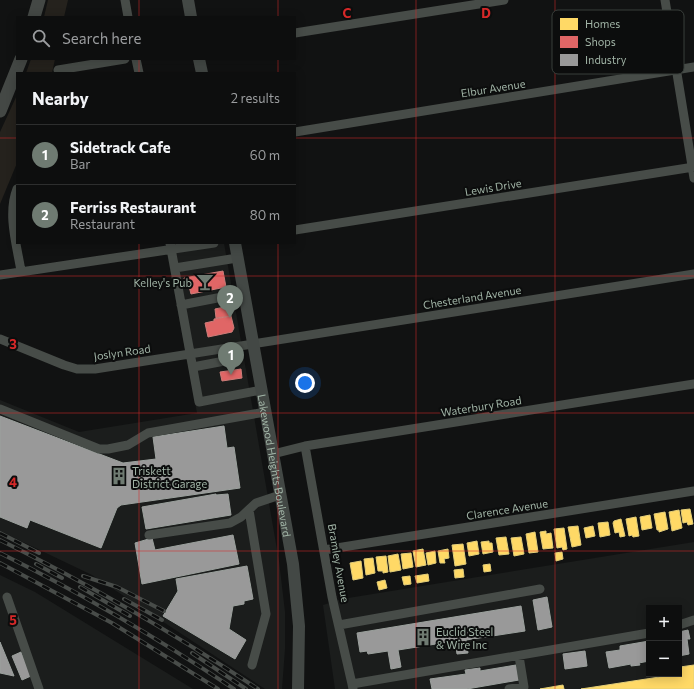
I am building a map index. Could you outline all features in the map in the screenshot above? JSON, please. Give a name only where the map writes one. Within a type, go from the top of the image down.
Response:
[{"type":"highway","points":[[34,16],[39,0]]},
{"type":"highway","points":[[0,110],[21,60]]},
{"type":"main road","points":[[188,0],[191,16]]},
{"type":"main road","points":[[199,60],[202,72]]},
{"type":"main road","name":"Lakewood Heights Boulevard","points":[[235,244],[293,564],[299,626],[298,685]]},
{"type":"street","points":[[125,0],[128,16]]},
{"type":"street","points":[[296,33],[504,0]]},
{"type":"street","points":[[665,0],[667,10]]},
{"type":"street","points":[[58,70],[119,60]]},
{"type":"street","points":[[136,60],[139,72]]},
{"type":"street","name":"Elbur Avenue","points":[[684,69],[694,67]]},
{"type":"street","name":"Elbur Avenue","points":[[296,132],[652,74]]},
{"type":"street","points":[[678,74],[694,178]]},
{"type":"street","name":"Lewis Drive","points":[[296,230],[693,167]]},
{"type":"street","points":[[16,191],[13,198],[12,213],[16,236]]},
{"type":"street","points":[[17,244],[22,271]]},
{"type":"street","points":[[0,275],[170,246],[199,244]]},
{"type":"street","points":[[170,246],[199,402],[261,390]]},
{"type":"street","points":[[174,268],[237,258]]},
{"type":"street","name":"Chesterland Avenue","points":[[253,344],[694,274]]},
{"type":"street","points":[[181,305],[243,293]]},
{"type":"street","name":"Joslyn Road","points":[[0,339],[77,369],[95,369],[253,344]]},
{"type":"street","points":[[192,367],[235,359]]},
{"type":"street","name":"Waterbury Road","points":[[273,454],[305,446],[694,384]]},
{"type":"street","points":[[0,409],[99,449],[108,449],[128,445],[148,433],[265,412]]},
{"type":"street","name":"Bramley Avenue","points":[[305,446],[338,625],[352,687]]},
{"type":"street","name":"Clarence Avenue","points":[[324,550],[694,491]]},
{"type":"street","points":[[149,535],[230,523],[241,517],[256,503],[280,495]]},
{"type":"street","points":[[249,510],[266,614],[252,665]]},
{"type":"street","points":[[338,625],[540,589]]},
{"type":"street","points":[[7,597],[39,689]]},
{"type":"street","points":[[682,624],[694,620]]},
{"type":"street","points":[[352,687],[646,634]]},
{"type":"street","points":[[509,689],[524,686],[519,656]]},
{"type":"shaded area","points":[[48,0],[68,0],[64,16],[44,16]]},
{"type":"shaded area","points":[[31,60],[55,60],[52,72],[26,72]]},
{"type":"shaded area","points":[[16,97],[16,165],[0,204],[0,132]]},
{"type":"shaded area","points":[[165,244],[224,244],[279,561],[285,612],[285,649],[282,689],[265,689],[92,575],[0,531],[0,400],[79,432],[197,413]]},
{"type":"shaded area","points":[[694,542],[694,689],[335,689],[323,605],[342,599]]},
{"type":"shaded area","points":[[0,575],[35,592],[193,689],[0,689]]},
{"type":"building: Homes","points":[[690,509],[693,524],[688,525],[687,522],[683,523],[681,510]]},
{"type":"building: Homes","points":[[679,510],[682,528],[672,531],[669,512]]},
{"type":"building: Homes","points":[[665,512],[668,529],[659,532],[659,530],[657,530],[654,514]]},
{"type":"building: Homes","points":[[650,515],[652,528],[642,530],[640,517]]},
{"type":"building: Homes","points":[[636,517],[639,536],[629,536],[626,519]]},
{"type":"building: Homes","points":[[621,519],[625,536],[620,537],[619,532],[615,533],[613,523],[614,521]]},
{"type":"building: Homes","points":[[608,522],[610,535],[600,537],[598,523]]},
{"type":"building: Homes","points":[[578,526],[581,545],[572,547],[568,527]]},
{"type":"building: Homes","points":[[593,526],[595,536],[586,538],[584,528]]},
{"type":"building: Homes","points":[[564,528],[567,549],[563,550],[562,547],[557,548],[554,529]]},
{"type":"building: Homes","points":[[546,531],[546,534],[551,533],[553,548],[543,549],[540,532]]},
{"type":"building: Homes","points":[[535,532],[538,552],[529,553],[526,534]]},
{"type":"building: Homes","points":[[506,537],[509,554],[499,555],[496,538]]},
{"type":"building: Homes","points":[[521,537],[524,554],[514,556],[511,538]]},
{"type":"building: Homes","points":[[477,541],[479,554],[469,556],[467,543]]},
{"type":"building: Homes","points":[[489,541],[489,543],[492,543],[493,552],[483,554],[481,542]]},
{"type":"building: Homes","points":[[463,544],[466,564],[455,566],[452,545]]},
{"type":"building: Homes","points":[[423,549],[426,565],[416,567],[413,551]]},
{"type":"building: Homes","points":[[448,549],[449,558],[444,559],[445,563],[440,563],[438,551]]},
{"type":"building: Homes","points":[[435,551],[436,563],[428,565],[426,553]]},
{"type":"building: Homes","points":[[562,552],[563,559],[556,561],[555,553]]},
{"type":"building: Homes","points":[[411,553],[413,567],[403,569],[401,554]]},
{"type":"building: Homes","points":[[398,554],[401,570],[390,572],[388,556]]},
{"type":"building: Homes","points":[[386,556],[388,572],[383,573],[383,571],[378,571],[376,557]]},
{"type":"building: Homes","points":[[373,558],[375,573],[366,575],[364,559]]},
{"type":"building: Homes","points":[[361,561],[363,578],[353,580],[350,563]]},
{"type":"building: Homes","points":[[490,564],[491,571],[484,572],[483,565]]},
{"type":"building: Homes","points":[[463,569],[464,577],[455,578],[454,570]]},
{"type":"building: Homes","points":[[428,574],[429,581],[417,583],[415,576]]},
{"type":"building: Homes","points":[[410,576],[411,584],[404,585],[402,577]]},
{"type":"building: Homes","points":[[385,580],[387,588],[379,590],[377,582]]},
{"type":"building: Homes","points":[[694,665],[694,689],[581,689],[659,677],[682,677],[682,667]]},
{"type":"building: Homes","points":[[563,685],[564,689],[540,689]]},
{"type":"building: Shops","name":"Kelley's Pub","points":[[223,271],[226,287],[191,294],[189,286],[186,287],[184,278]]},
{"type":"building: Shops","points":[[229,306],[231,316],[216,318],[215,309]]},
{"type":"building: Shops","points":[[231,316],[234,328],[232,332],[208,337],[205,323],[214,321],[214,319]]},
{"type":"building: Shops","points":[[241,369],[242,378],[222,381],[220,372]]},
{"type":"building: Industry","name":"Triskett District Garage","points":[[0,416],[123,463],[156,459],[153,437],[224,426],[227,448],[234,447],[240,488],[121,505],[117,508],[101,548],[30,520],[27,528],[0,517]]},
{"type":"building: Industry","points":[[216,494],[228,494],[231,515],[146,529],[142,507]]},
{"type":"building: Industry","points":[[233,535],[239,564],[142,584],[135,543],[152,538],[155,550]]},
{"type":"building: Industry","points":[[247,566],[253,599],[244,601],[244,604],[233,606],[229,629],[246,640],[235,659],[163,616],[178,591],[176,579]]},
{"type":"building: Industry","points":[[547,597],[552,627],[538,630],[533,600]]},
{"type":"building: Industry","name":"Euclid Steel & Wire Inc","points":[[521,606],[525,631],[466,640],[468,653],[457,654],[455,641],[398,650],[401,667],[391,669],[388,651],[368,654],[367,651],[360,652],[357,633]]},
{"type":"building: Industry","points":[[688,630],[690,639],[687,639],[689,654],[682,655],[682,641],[682,631]]},
{"type":"building: Industry","points":[[0,642],[14,676],[0,673]]},
{"type":"building: Industry","points":[[646,642],[646,662],[639,663],[640,665],[631,666],[631,664],[609,668],[606,652],[620,650],[620,646]]},
{"type":"building: Industry","points":[[585,651],[587,666],[565,669],[563,654]]},
{"type":"building: Industry","points":[[21,652],[31,676],[22,680],[12,656]]},
{"type":"building: Industry","points":[[516,665],[519,680],[467,689],[432,689],[430,679],[466,674],[465,670],[480,668],[480,671]]},
{"type":"railway","points":[[0,533],[39,553]]},
{"type":"railway","points":[[0,540],[131,610],[258,689]]},
{"type":"railway","points":[[0,553],[119,617],[234,689]]},
{"type":"railway","points":[[0,563],[112,623],[218,689]]},
{"type":"railway","points":[[36,564],[62,578]]},
{"type":"railway","points":[[83,576],[117,587],[164,611]]},
{"type":"railway","points":[[80,587],[130,616]]},
{"type":"railway","points":[[124,599],[162,620]]},
{"type":"railway","points":[[192,653],[246,689]]},
{"type":"place","name":"Kelley's Pub","points":[[205,282]]},
{"type":"place","name":"Ferriss Restaurant","points":[[230,318]]},
{"type":"place","name":"Sidetrack Cafe","points":[[231,375]]},
{"type":"place","name":"Triskett District Garage","points":[[119,476]]},
{"type":"place","name":"Euclid Steel & Wire Inc","points":[[423,637]]}]
